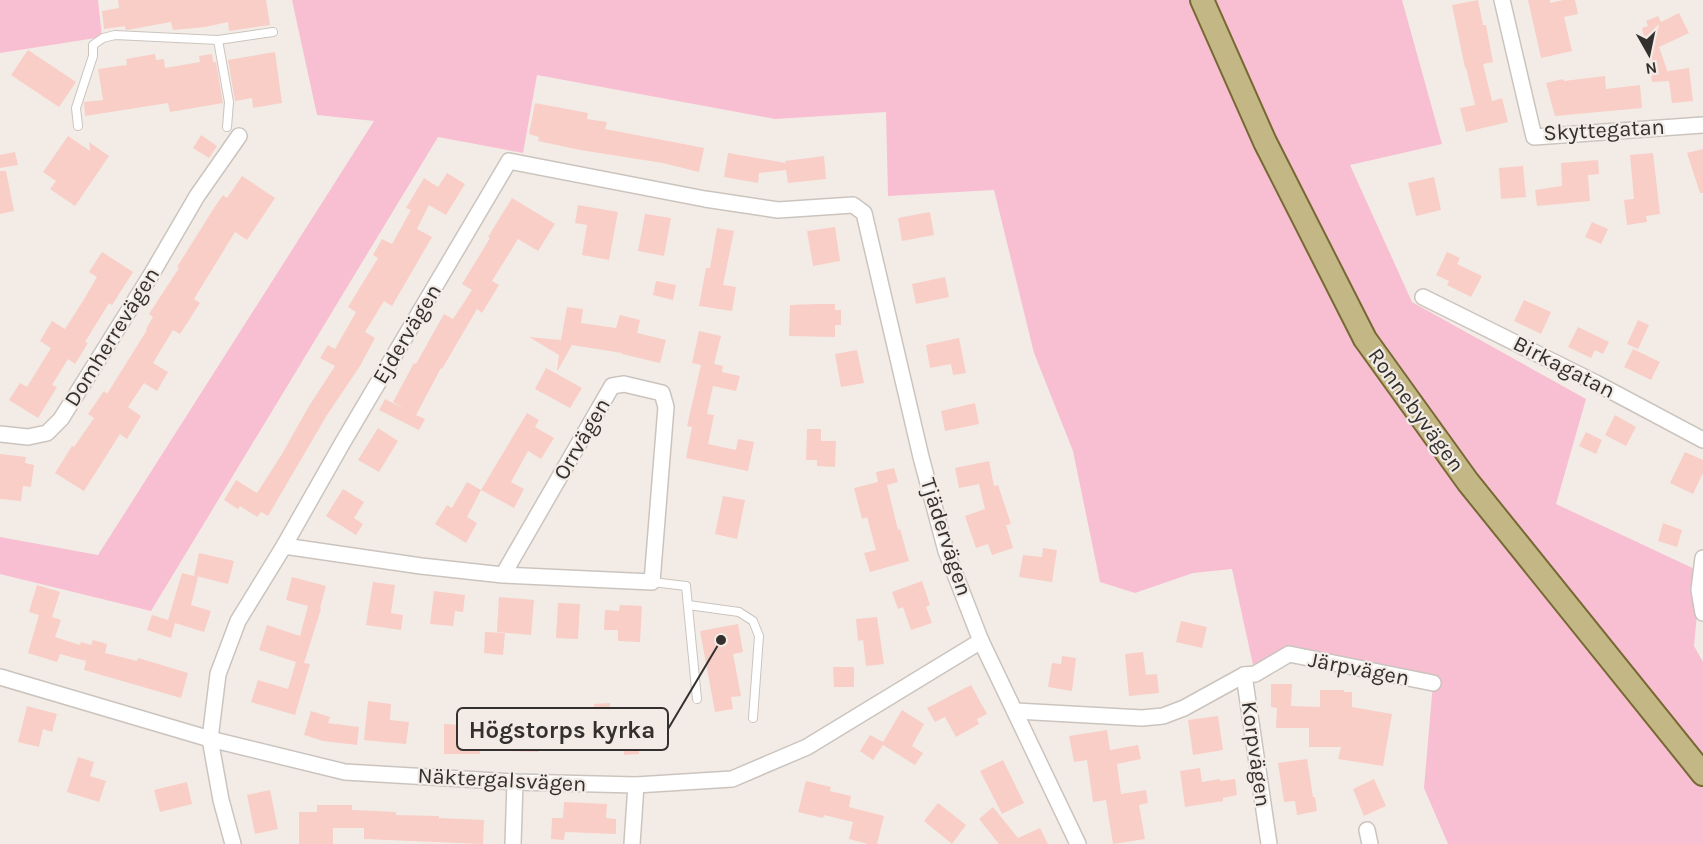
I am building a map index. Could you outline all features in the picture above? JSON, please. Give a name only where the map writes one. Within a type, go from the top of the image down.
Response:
[{"type":"main road","name":"Ronnebyvägen","points":[[1202,0],[1265,142],[1365,339],[1468,482],[1703,774]]},
{"type":"street","name":"Skyttegatan","points":[[1502,0],[1534,136],[1703,125]]},
{"type":"street","name":"Domherrevägen","points":[[0,434],[27,436],[47,433],[61,419],[151,275],[233,132]]},
{"type":"street","name":"Ejdervägen","points":[[233,844],[221,800],[210,739],[218,674],[238,621],[509,161],[778,210],[853,205],[864,213]]},
{"type":"street","name":"Tjädervägen","points":[[864,213],[921,458],[946,551],[981,641],[1078,844]]},
{"type":"street","name":"Birkagatan","points":[[1423,297],[1596,383],[1703,440]]},
{"type":"street","name":"Orrvägen","points":[[503,575],[612,386],[624,384],[662,393],[666,407],[652,582]]},
{"type":"street","points":[[284,546],[421,566],[503,575],[652,582]]},
{"type":"street","points":[[1703,558],[1699,590],[1703,613]]},
{"type":"street","name":"Näktergalsvägen","points":[[0,677],[210,739],[345,772],[515,782],[636,785],[732,779],[807,747],[981,641]]},
{"type":"street","name":"Järpvägen","points":[[1015,711],[1142,718],[1163,716],[1184,708],[1290,654],[1433,683]]},
{"type":"street","name":"Korpvägen","points":[[1250,674],[1269,844]]},
{"type":"street","points":[[513,844],[515,782]]},
{"type":"street","points":[[632,844],[636,785]]},
{"type":"lane","points":[[78,126],[76,108],[93,56],[93,45],[103,38],[115,35],[218,40],[273,32]]},
{"type":"lane","points":[[218,40],[233,132]]},
{"type":"lane","points":[[652,582],[686,586],[697,699]]},
{"type":"lane","points":[[688,605],[739,612],[753,621],[759,636],[753,718]]},
{"type":"shaded area","points":[[0,0],[98,0],[102,37],[0,53]]},
{"type":"shaded area","points":[[292,0],[1402,0],[1442,144],[1350,165],[1412,302],[1586,399],[1556,504],[1701,572],[1694,646],[1703,662],[1703,844],[1448,844],[1424,788],[1433,683],[1290,654],[1255,674],[1232,569],[1193,573],[1135,593],[1100,582],[1073,451],[1034,353],[994,190],[888,196],[886,112],[775,119],[537,75],[523,153],[438,137],[151,611],[0,574],[0,537],[98,555],[374,121],[317,115]]},
{"type":"building","points":[[118,0],[266,0],[270,25],[229,31],[228,22],[173,30],[171,22],[127,30],[125,26],[104,29],[102,11],[119,8]]},
{"type":"building","points":[[1478,0],[1483,25],[1486,25],[1493,62],[1483,64],[1492,101],[1502,98],[1508,122],[1466,132],[1460,108],[1475,105],[1452,5]]},
{"type":"building","points":[[1528,0],[1550,0],[1550,3],[1575,0],[1578,14],[1564,17],[1572,51],[1541,58]]},
{"type":"building","points":[[1679,13],[1689,33],[1659,47],[1668,73],[1668,71],[1689,68],[1693,101],[1672,103],[1669,81],[1652,82],[1642,28],[1648,26],[1646,21],[1658,16],[1661,22]]},
{"type":"building","points":[[28,50],[76,82],[59,107],[11,75]]},
{"type":"building","points":[[275,52],[282,103],[253,108],[252,98],[235,101],[228,60]]},
{"type":"building","points":[[155,54],[156,60],[164,59],[165,68],[200,62],[199,56],[212,54],[213,62],[216,62],[223,103],[170,112],[168,103],[85,116],[84,102],[103,100],[98,69],[127,65],[126,59]]},
{"type":"building","points":[[1605,76],[1606,89],[1640,85],[1642,108],[1555,116],[1546,83],[1563,79],[1564,81]]},
{"type":"building","points":[[535,103],[588,113],[587,119],[607,122],[605,129],[704,148],[699,172],[663,163],[538,141],[539,137],[529,134]]},
{"type":"building","points":[[201,135],[217,146],[209,158],[193,148]]},
{"type":"building","points":[[68,136],[90,151],[89,142],[109,156],[75,206],[50,189],[56,181],[43,172]]},
{"type":"building","points":[[1703,149],[1703,193],[1700,193],[1687,153]]},
{"type":"building","points":[[15,152],[18,165],[0,168],[0,155]]},
{"type":"building","points":[[728,153],[786,163],[785,161],[824,156],[826,179],[788,183],[786,170],[759,173],[758,183],[724,177]]},
{"type":"building","points":[[1653,153],[1660,214],[1646,216],[1647,222],[1627,225],[1624,200],[1634,199],[1630,155]]},
{"type":"building","points":[[1598,160],[1599,174],[1588,175],[1590,201],[1537,206],[1535,190],[1562,186],[1561,163]]},
{"type":"building","points":[[1523,166],[1526,197],[1501,199],[1499,168]]},
{"type":"building","points":[[0,171],[6,171],[14,211],[0,214]]},
{"type":"building","points":[[447,173],[465,184],[446,215],[429,205],[417,229],[432,237],[392,306],[384,301],[365,332],[375,338],[268,516],[261,512],[257,517],[240,506],[238,509],[224,500],[236,480],[257,493],[335,366],[320,358],[328,345],[335,349],[356,312],[348,307],[378,258],[373,255],[382,239],[392,244],[411,210],[406,208],[424,178],[438,187]]},
{"type":"building","points":[[242,176],[275,198],[247,240],[235,232],[194,299],[200,303],[180,334],[173,330],[153,363],[168,372],[157,391],[144,383],[128,407],[141,416],[127,439],[120,434],[84,491],[55,473],[94,418],[88,414],[104,391],[107,394],[147,330],[153,317],[149,314],[214,208],[223,195],[227,198]]},
{"type":"building","points":[[1434,177],[1441,210],[1416,216],[1408,183]]},
{"type":"building","points":[[512,198],[555,224],[538,251],[518,239],[492,281],[499,285],[482,313],[477,309],[416,415],[425,419],[419,430],[379,410],[385,399],[404,409],[393,402],[444,314],[453,319],[472,290],[462,284]]},
{"type":"building","points":[[578,205],[618,212],[609,260],[582,255],[587,225],[575,223]]},
{"type":"building","points":[[930,212],[934,235],[902,241],[898,218]]},
{"type":"building","points":[[645,214],[671,218],[664,256],[638,251]]},
{"type":"building","points":[[1592,222],[1608,229],[1601,244],[1585,237]]},
{"type":"building","points":[[835,227],[840,261],[813,266],[807,231]]},
{"type":"building","points":[[717,228],[734,231],[723,285],[736,287],[732,311],[699,306],[706,268],[710,268]]},
{"type":"building","points":[[102,252],[133,272],[112,305],[109,303],[85,342],[88,343],[75,364],[68,359],[52,385],[57,387],[38,418],[9,400],[20,383],[27,387],[51,348],[40,341],[52,321],[65,329],[83,301],[97,277],[89,272]]},
{"type":"building","points":[[1447,252],[1460,258],[1457,264],[1482,276],[1471,297],[1447,285],[1449,281],[1436,275]]},
{"type":"building","points":[[945,277],[949,297],[916,304],[912,284]]},
{"type":"building","points":[[656,281],[676,285],[673,300],[653,295]]},
{"type":"building","points":[[1524,300],[1551,312],[1541,334],[1514,321]]},
{"type":"building","points":[[835,304],[835,310],[841,310],[841,325],[835,325],[835,337],[789,336],[790,305]]},
{"type":"building","points":[[567,307],[583,309],[581,323],[616,328],[620,315],[640,320],[637,333],[666,340],[660,363],[622,353],[572,345],[557,370],[559,355],[529,337],[561,340]]},
{"type":"building","points":[[1638,320],[1649,325],[1638,349],[1627,344]]},
{"type":"building","points":[[1578,327],[1609,342],[1603,354],[1595,350],[1591,358],[1568,347]]},
{"type":"building","points":[[699,331],[721,336],[714,364],[723,366],[722,372],[740,376],[736,391],[713,386],[707,414],[714,415],[708,444],[736,450],[738,439],[754,442],[748,471],[686,458],[692,427],[687,426],[701,365],[692,363]]},
{"type":"building","points":[[959,338],[966,373],[953,375],[951,364],[930,368],[926,345]]},
{"type":"building","points":[[1633,349],[1660,362],[1651,380],[1624,367]]},
{"type":"building","points":[[857,350],[864,383],[841,387],[835,354]]},
{"type":"building","points":[[546,368],[582,388],[570,408],[535,389]]},
{"type":"building","points":[[975,403],[979,424],[945,431],[941,411]]},
{"type":"building","points":[[527,413],[539,420],[535,427],[554,438],[541,459],[528,451],[511,482],[524,489],[514,508],[481,490]]},
{"type":"building","points":[[1615,415],[1636,427],[1626,446],[1605,435]]},
{"type":"building","points":[[378,428],[398,441],[379,472],[358,460]]},
{"type":"building","points":[[807,429],[821,429],[821,441],[836,441],[835,467],[817,466],[817,460],[806,460]]},
{"type":"building","points":[[1586,432],[1602,440],[1596,454],[1579,446]]},
{"type":"building","points":[[1685,452],[1703,460],[1703,473],[1693,494],[1670,483]]},
{"type":"building","points":[[0,454],[26,457],[25,463],[34,465],[31,487],[23,486],[21,501],[0,499]]},
{"type":"building","points":[[989,461],[994,486],[998,485],[1011,524],[1006,525],[1013,548],[992,555],[988,544],[976,548],[965,516],[985,509],[979,484],[959,488],[955,468]]},
{"type":"building","points":[[894,468],[898,482],[887,485],[898,530],[900,529],[909,561],[870,572],[864,553],[876,550],[867,517],[862,519],[854,488],[878,482],[876,472]]},
{"type":"building","points":[[467,482],[481,490],[467,517],[477,523],[466,543],[435,524],[447,505],[452,508]]},
{"type":"building","points":[[343,489],[364,502],[354,518],[363,524],[356,535],[326,516]]},
{"type":"building","points":[[723,496],[745,500],[737,539],[715,534]]},
{"type":"building","points":[[1663,523],[1682,530],[1677,547],[1658,541]]},
{"type":"building","points":[[1043,548],[1057,550],[1052,582],[1019,577],[1023,555],[1042,557]]},
{"type":"building","points":[[199,553],[234,561],[228,584],[196,576],[198,577],[191,605],[211,611],[204,632],[175,623],[171,638],[147,630],[152,615],[168,620],[182,573],[194,576]]},
{"type":"building","points":[[292,577],[326,586],[304,663],[310,664],[295,715],[251,702],[258,680],[288,689],[296,662],[259,650],[267,625],[300,636],[308,606],[286,600]]},
{"type":"building","points":[[922,581],[930,605],[926,607],[932,623],[911,630],[903,607],[898,609],[892,592]]},
{"type":"building","points":[[373,582],[395,585],[391,613],[403,615],[401,630],[366,625]]},
{"type":"building","points":[[37,585],[60,592],[52,617],[61,620],[55,637],[80,645],[81,642],[91,645],[93,640],[107,644],[105,653],[137,661],[138,658],[188,673],[181,698],[84,670],[86,661],[60,654],[57,662],[28,653],[39,615],[29,612]]},
{"type":"building","points":[[434,591],[465,595],[463,612],[455,611],[453,626],[430,624]]},
{"type":"building","points":[[499,597],[534,600],[531,635],[497,632]]},
{"type":"building","points":[[558,603],[580,604],[578,639],[556,638]]},
{"type":"building","points":[[620,605],[642,606],[640,642],[618,641],[618,630],[604,630],[605,610],[619,611]]},
{"type":"building","points":[[877,617],[884,664],[866,666],[863,640],[858,641],[856,619]]},
{"type":"building","points":[[1181,621],[1207,627],[1202,648],[1176,642]]},
{"type":"building","points":[[738,624],[743,652],[733,654],[741,696],[731,697],[733,709],[715,712],[700,631]]},
{"type":"building","points":[[485,632],[505,633],[503,655],[484,653]]},
{"type":"building","points":[[1143,652],[1146,675],[1157,674],[1159,693],[1129,696],[1125,654]]},
{"type":"building","points":[[1062,656],[1076,658],[1072,691],[1048,687],[1052,663],[1061,664]]},
{"type":"building","points":[[833,667],[854,667],[854,687],[834,687]]},
{"type":"building","points":[[1271,684],[1292,684],[1291,706],[1320,707],[1320,690],[1344,690],[1344,692],[1352,692],[1352,707],[1392,714],[1383,766],[1338,759],[1341,747],[1309,747],[1309,728],[1276,728],[1277,708],[1271,707]]},
{"type":"building","points":[[971,685],[987,714],[977,719],[979,724],[956,737],[945,717],[935,722],[927,708]]},
{"type":"building","points":[[368,701],[391,704],[390,720],[409,722],[406,744],[364,740]]},
{"type":"building","points":[[610,703],[610,719],[595,720],[594,704]]},
{"type":"building","points":[[27,706],[57,714],[52,732],[43,729],[39,747],[18,742]]},
{"type":"building","points":[[902,710],[924,724],[912,746],[923,753],[915,765],[883,745],[873,760],[860,751],[870,735],[883,742]]},
{"type":"building","points":[[311,711],[330,717],[328,723],[359,727],[357,745],[323,741],[304,735]]},
{"type":"building","points":[[645,714],[647,748],[639,749],[639,754],[624,755],[624,749],[615,750],[613,716]]},
{"type":"building","points":[[1218,716],[1223,750],[1193,755],[1188,720]]},
{"type":"building","points":[[444,724],[462,725],[462,733],[480,733],[480,754],[444,754]]},
{"type":"building","points":[[538,725],[559,726],[559,730],[582,729],[583,747],[558,748],[558,750],[538,749],[538,752],[506,751],[507,730],[538,729]]},
{"type":"building","points":[[1107,730],[1110,750],[1138,745],[1141,759],[1117,764],[1121,794],[1146,790],[1148,803],[1139,805],[1145,839],[1113,844],[1106,800],[1093,802],[1087,760],[1074,762],[1069,736]]},
{"type":"building","points":[[78,757],[94,762],[90,776],[106,781],[99,802],[67,792]]},
{"type":"building","points":[[1307,759],[1317,811],[1297,815],[1295,801],[1284,802],[1278,763]]},
{"type":"building","points":[[1003,760],[1024,803],[1002,814],[980,771]]},
{"type":"building","points":[[1200,768],[1202,782],[1235,779],[1237,795],[1223,798],[1223,801],[1185,807],[1180,771]]},
{"type":"building","points":[[1374,779],[1386,806],[1364,816],[1353,789]]},
{"type":"building","points":[[806,781],[831,787],[830,791],[851,796],[849,807],[884,816],[877,844],[849,839],[853,822],[798,812]]},
{"type":"building","points":[[187,782],[192,804],[160,812],[154,790]]},
{"type":"building","points":[[270,790],[278,829],[255,834],[247,795]]},
{"type":"building","points":[[564,802],[607,804],[606,818],[616,819],[616,834],[565,832],[564,840],[551,839],[552,818],[563,818]]},
{"type":"building","points":[[938,803],[966,825],[952,844],[924,821]]},
{"type":"building","points":[[317,805],[352,805],[352,810],[396,812],[396,815],[484,820],[483,844],[364,839],[364,828],[333,828],[333,844],[299,844],[299,812],[317,812]]},
{"type":"building","points":[[993,807],[1018,838],[1040,828],[1048,844],[999,844],[979,819]]},
{"type":"place","name":"Högstorps kyrka","points":[[721,640]]}]
